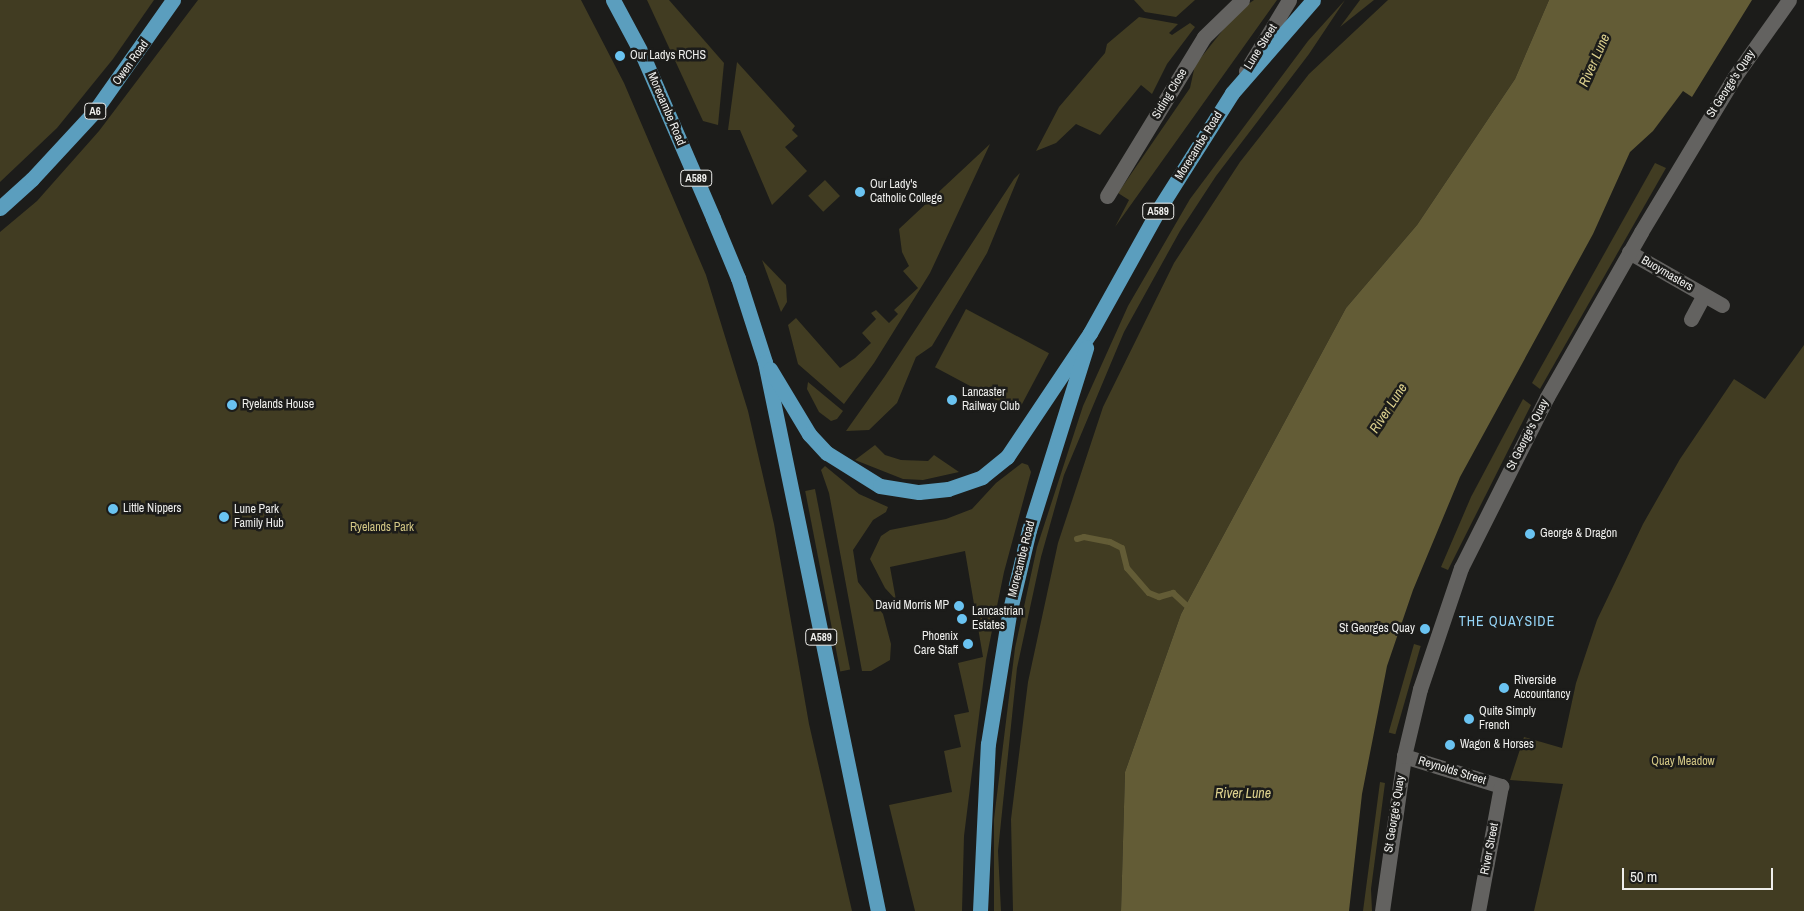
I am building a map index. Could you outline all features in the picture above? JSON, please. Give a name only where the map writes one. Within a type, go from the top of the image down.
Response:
[{"type":"main road","name":"Owen Road","points":[[0,208],[32,179],[94,112],[173,0]]},
{"type":"main road","name":"Morecambe Road","points":[[613,0],[643,56],[713,218],[738,278],[765,362],[878,911]]},
{"type":"main road","name":"Morecambe Road","points":[[765,362],[809,434],[827,453],[880,486],[919,492],[948,489],[982,478],[1007,457],[1090,333],[1160,207],[1232,93],[1313,0]]},
{"type":"main road","name":"Morecambe Road","points":[[980,911],[983,810],[988,744],[1009,614],[1028,530],[1090,333]]},
{"type":"street","name":"Siding Close","points":[[1107,196],[1204,37],[1242,0]]},
{"type":"street","name":"Lune Street","points":[[1232,93],[1289,0]]},
{"type":"street","name":"St George's Quay","points":[[1382,911],[1389,843],[1404,756],[1420,689],[1461,568],[1547,397],[1629,252],[1699,132],[1788,2]]},
{"type":"street","name":"Buoymasters","points":[[1629,252],[1722,305]]},
{"type":"street","name":"Buoymasters","points":[[1691,319],[1704,295]]},
{"type":"street","name":"Reynolds Street","points":[[1404,756],[1501,786]]},
{"type":"street","name":"River Street","points":[[1478,911],[1501,786]]},
{"type":"green space","points":[[0,0],[154,0],[113,59],[57,128],[0,182]]},
{"type":"green space","name":"Ryelands Park","points":[[198,0],[581,0],[624,83],[706,275],[748,411],[774,524],[809,724],[852,911],[0,911],[0,232],[37,201],[99,131]]},
{"type":"green space","points":[[647,0],[669,0],[724,63],[718,125],[703,121]]},
{"type":"green space","points":[[1134,0],[1195,0],[1176,17],[1145,12]]},
{"type":"green space","points":[[1254,0],[1277,0],[1115,227],[1129,200],[1118,193],[1190,88],[1195,65],[1238,11]]},
{"type":"green space","points":[[1345,0],[1309,54],[1216,176],[1180,231],[1124,332],[1064,475],[1041,557],[1017,668],[998,851],[1001,911],[994,911],[994,819],[1015,648],[1037,547],[1083,406],[1128,306],[1190,199],[1308,41]]},
{"type":"green space","points":[[1360,0],[1374,0],[1340,27]]},
{"type":"green space","points":[[1388,0],[1549,0],[1515,79],[1417,225],[1346,308],[1181,614],[1125,772],[1121,911],[1013,911],[1011,819],[1028,682],[1058,543],[1103,407],[1174,263],[1240,162],[1309,74]]},
{"type":"green space","points":[[1139,17],[1178,24],[1169,33],[1172,35],[1190,23],[1195,27],[1167,64],[1152,94],[1141,85],[1100,135],[1076,124],[1056,143],[1036,151],[1059,107],[1105,53],[1107,44]]},
{"type":"green space","points":[[737,62],[795,126],[792,130],[798,136],[785,147],[807,171],[772,205],[740,130],[728,130]]},
{"type":"green space","points":[[990,144],[930,273],[874,363],[844,404],[798,364],[788,325],[796,318],[840,368],[855,358],[871,343],[862,333],[876,319],[871,313],[876,310],[889,323],[898,314],[894,310],[918,288],[903,271],[909,266],[902,252],[899,229]]},
{"type":"green space","points":[[1655,163],[1666,168],[1540,389],[1532,383]]},
{"type":"green space","points":[[1020,173],[987,253],[932,346],[916,357],[897,403],[869,430],[846,431],[885,376],[1014,179]]},
{"type":"green space","points":[[825,180],[840,196],[823,212],[808,196]]},
{"type":"green space","points":[[762,260],[786,285],[787,302],[781,312]]},
{"type":"green space","points":[[966,309],[1049,353],[1018,411],[935,367]]},
{"type":"green space","name":"Quay Meadow","points":[[1804,345],[1804,911],[1534,911],[1563,784],[1510,780],[1524,737],[1562,748],[1576,683],[1597,620],[1643,524],[1680,459],[1734,379],[1765,399]]},
{"type":"green space","points":[[808,382],[843,411],[837,419],[831,421],[819,412],[807,389]]},
{"type":"green space","points":[[1523,399],[1531,405],[1448,570],[1441,567],[1471,497]]},
{"type":"green space","points":[[875,445],[885,455],[901,460],[928,461],[934,455],[959,472],[923,480],[903,479],[855,460]]},
{"type":"green space","points":[[1022,463],[1028,465],[1031,472],[1004,572],[986,660],[964,836],[962,911],[915,911],[889,805],[952,792],[944,751],[961,747],[954,715],[969,712],[958,663],[983,657],[965,551],[890,567],[896,600],[885,588],[870,559],[881,536],[890,530],[946,519],[972,509],[996,483]]},
{"type":"green space","points":[[825,466],[859,494],[888,507],[886,512],[873,520],[853,550],[858,582],[883,614],[891,644],[890,660],[871,671],[862,671],[829,493],[821,470]]},
{"type":"green space","points":[[815,489],[850,670],[840,672],[805,491]]},
{"type":"green space","points":[[1414,644],[1421,646],[1395,734],[1389,732]]},
{"type":"green space","points":[[1380,782],[1385,783],[1371,889],[1372,911],[1363,911]]},
{"type":"water","name":"River Lune","points":[[1549,0],[1752,0],[1692,97],[1683,91],[1653,131],[1630,152],[1593,234],[1460,477],[1413,590],[1387,666],[1362,794],[1349,911],[1121,911],[1125,772],[1181,614],[1346,308],[1417,225],[1515,79]]},
{"type":"waterway","points":[[1077,539],[1084,537],[1110,542],[1122,548],[1127,568],[1149,593],[1159,597],[1173,593],[1186,605]]},
{"type":"place","name":"Our Ladys RCHS","points":[[620,56]]},
{"type":"place","name":"Our Lady's Catholic College","points":[[860,192]]},
{"type":"place","name":"Lancaster Railway Club","points":[[952,400]]},
{"type":"place","name":"Ryelands House","points":[[232,405]]},
{"type":"place","name":"Little Nippers","points":[[113,509]]},
{"type":"place","name":"Lune Park Family Hub","points":[[224,517]]},
{"type":"place","name":"George & Dragon","points":[[1530,534]]},
{"type":"place","name":"David Morris MP","points":[[959,606]]},
{"type":"place","name":"Lancastrian Estates","points":[[962,619]]},
{"type":"place","name":"St Georges Quay","points":[[1425,629]]},
{"type":"place","name":"Phoenix Care Staff","points":[[968,644]]},
{"type":"place","name":"Riverside Accountancy","points":[[1504,688]]},
{"type":"place","name":"Quite Simply French","points":[[1469,719]]},
{"type":"place","name":"Wagon & Horses","points":[[1450,745]]},
{"type":"district","name":"THE QUAYSIDE","points":[[1507,621]]}]
